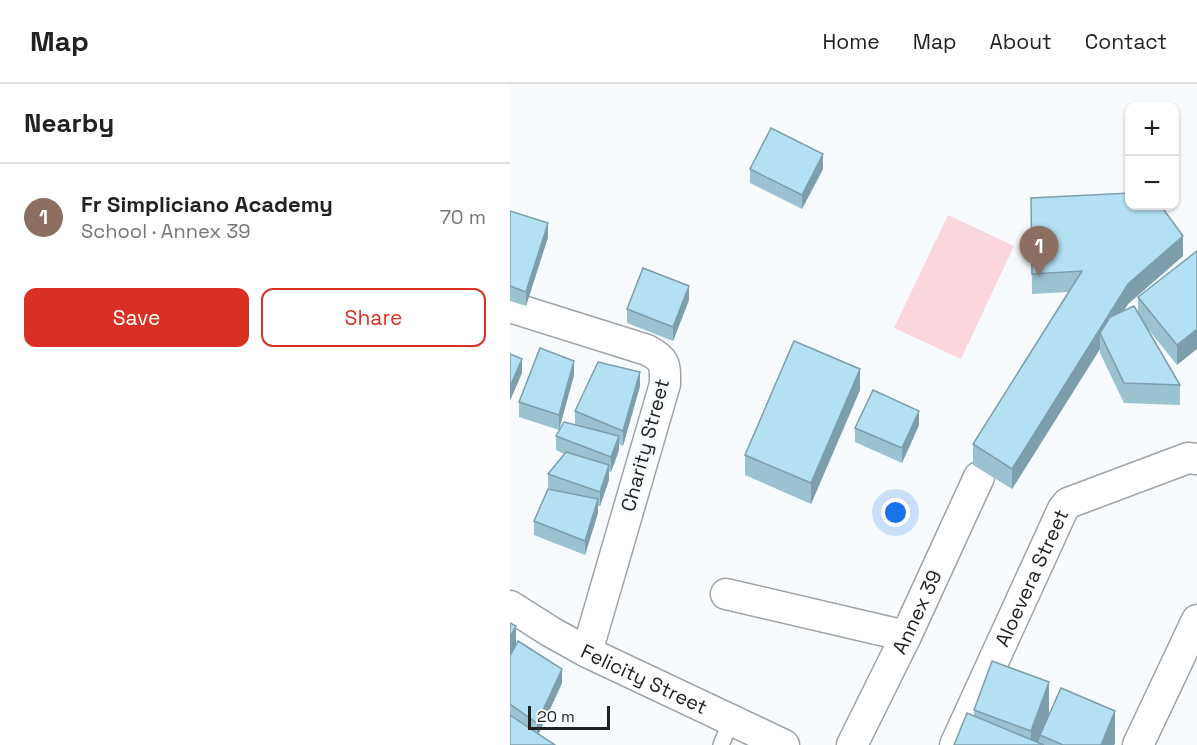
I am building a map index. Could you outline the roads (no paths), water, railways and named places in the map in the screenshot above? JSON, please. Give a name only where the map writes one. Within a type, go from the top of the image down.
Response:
[{"type":"street","name":"Charity Street","points":[[510,307],[647,350],[659,357],[665,364],[665,384],[587,652]]},
{"type":"street","name":"Aloevera Street","points":[[954,745],[1063,509],[1068,503],[1188,458],[1197,459]]},
{"type":"street","name":"Annex 39","points":[[852,745],[906,636],[979,477]]},
{"type":"street","points":[[726,594],[906,636]]},
{"type":"street","name":"Felicity Street","points":[[510,606],[551,633],[726,733],[784,745]]},
{"type":"street","points":[[1138,745],[1197,620]]},
{"type":"place","name":"Fr Simpliciano Academy","points":[[1039,276]]}]
